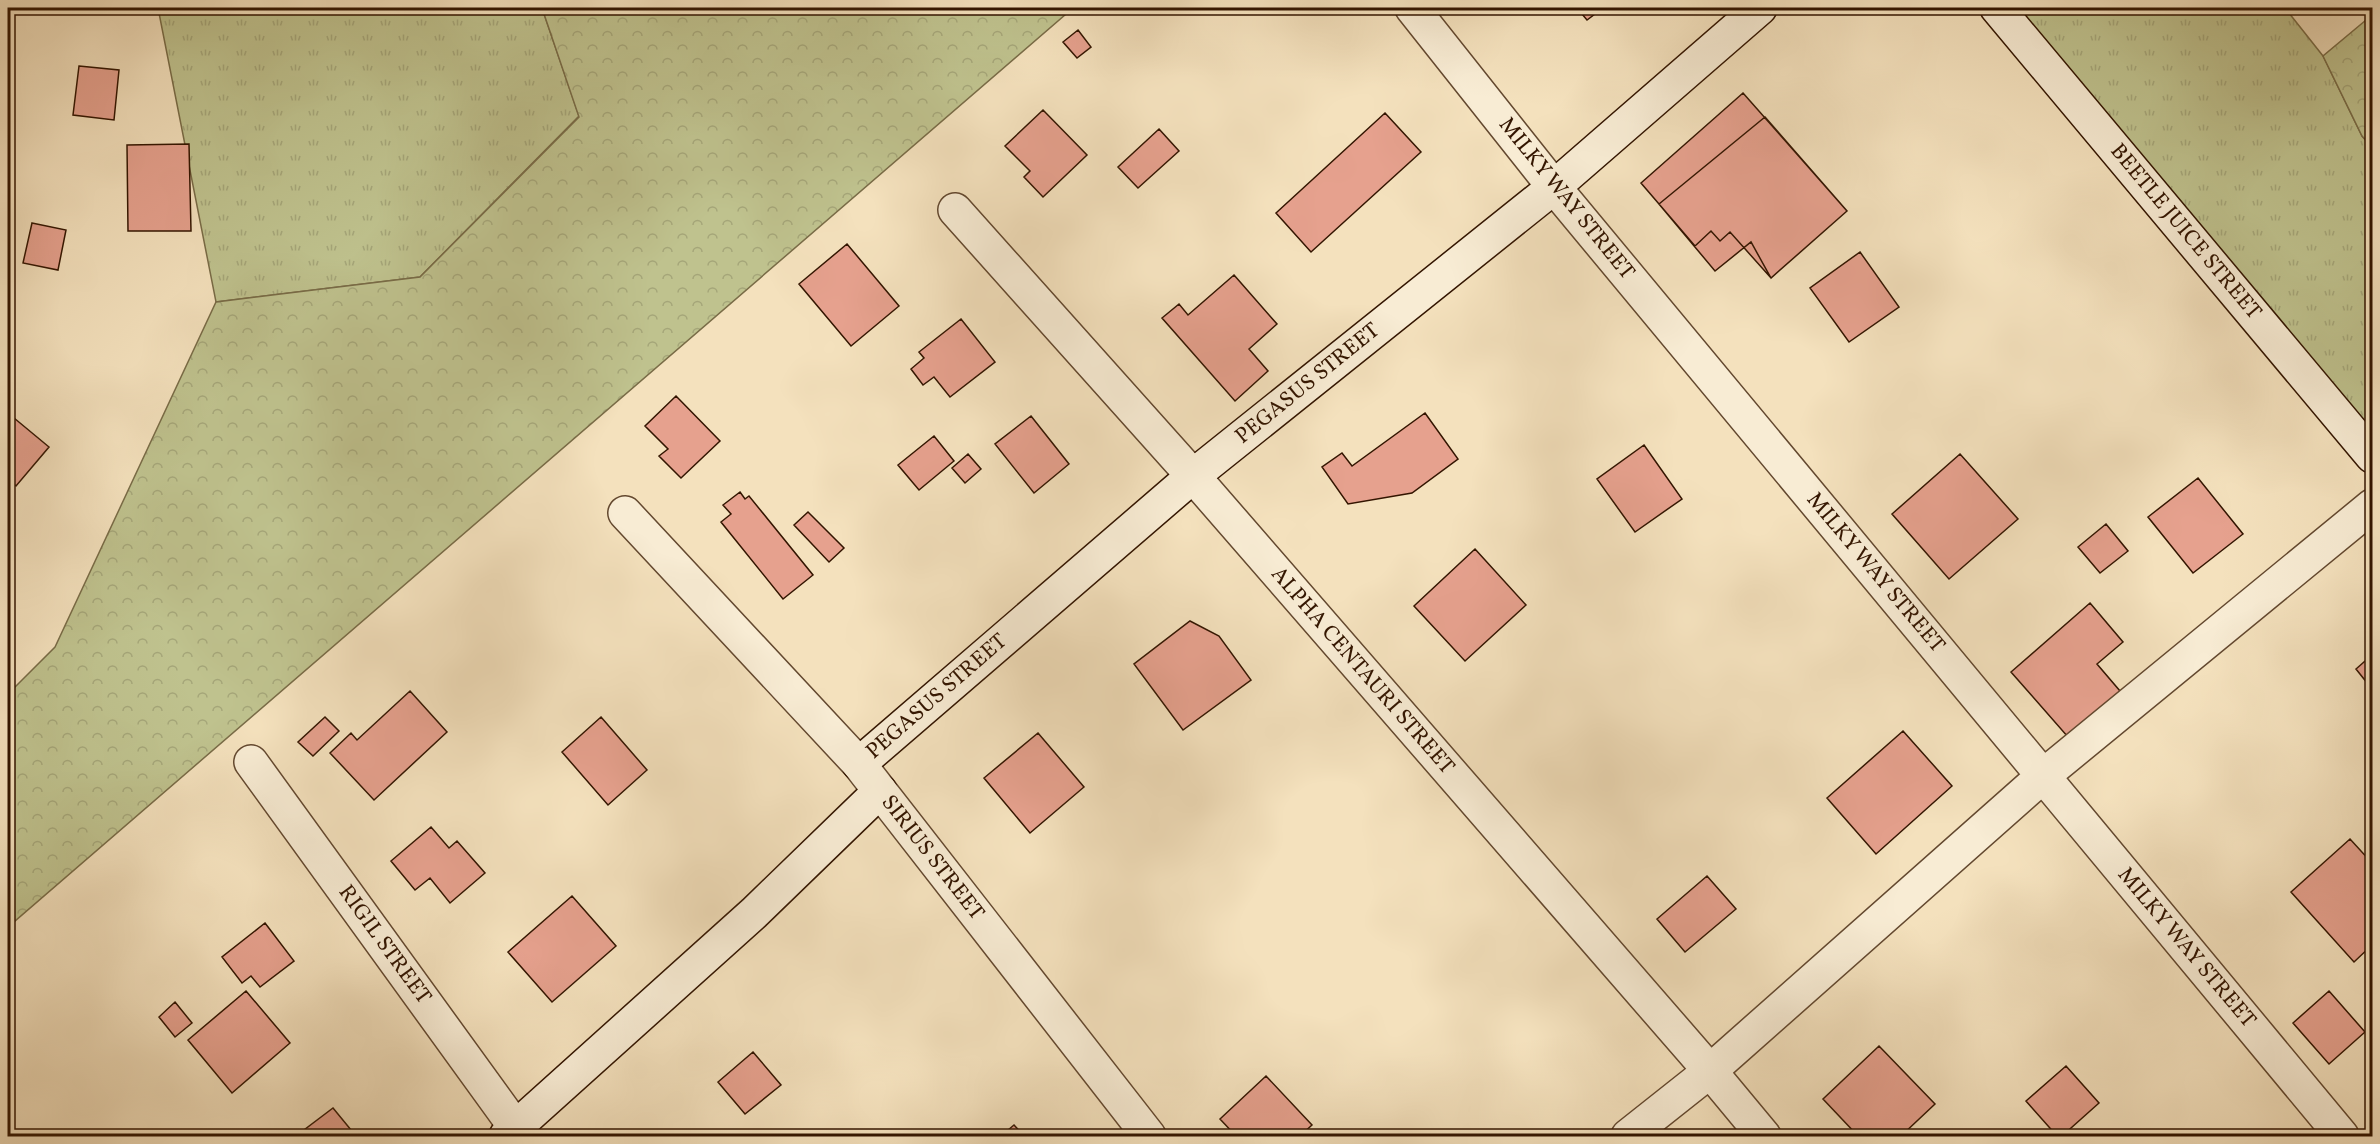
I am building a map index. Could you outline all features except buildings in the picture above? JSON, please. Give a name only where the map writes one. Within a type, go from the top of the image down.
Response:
[{"type":"street","name":"MILKY WAY STREET","points":[[1412,8],[1554,187],[2342,1137]]},
{"type":"street","name":"PEGASUS STREET","points":[[859,764],[1193,476],[1554,187],[1761,8]]},
{"type":"street","name":"BEETLE JUICE STREET","points":[[1997,8],[2373,456]]},
{"type":"street","name":"ALPHA CENTAURI STREET","points":[[955,210],[1193,476],[1710,1071],[1764,1137]]},
{"type":"street","points":[[1628,1137],[1710,1071],[2043,776],[2373,506]]},
{"type":"street","name":"SIRIUS STREET","points":[[625,513],[859,764],[1149,1137]]},
{"type":"street","name":"RIGIL STREET","points":[[251,762],[511,1132]]},
{"type":"street","name":"PEGASUS STREET","points":[[511,1132],[754,913],[880,791]]},
{"type":"green space","points":[[158,8],[542,8],[579,116],[420,277],[216,302]]},
{"type":"green space","points":[[542,8],[1073,8],[8,927],[8,694],[55,647],[216,302],[420,277],[579,117]]},
{"type":"green space","points":[[2007,8],[2285,8],[2323,56],[2362,136],[2372,147],[2372,436]]},
{"type":"green space","points":[[2372,15],[2372,147],[2362,136],[2323,56]]}]
